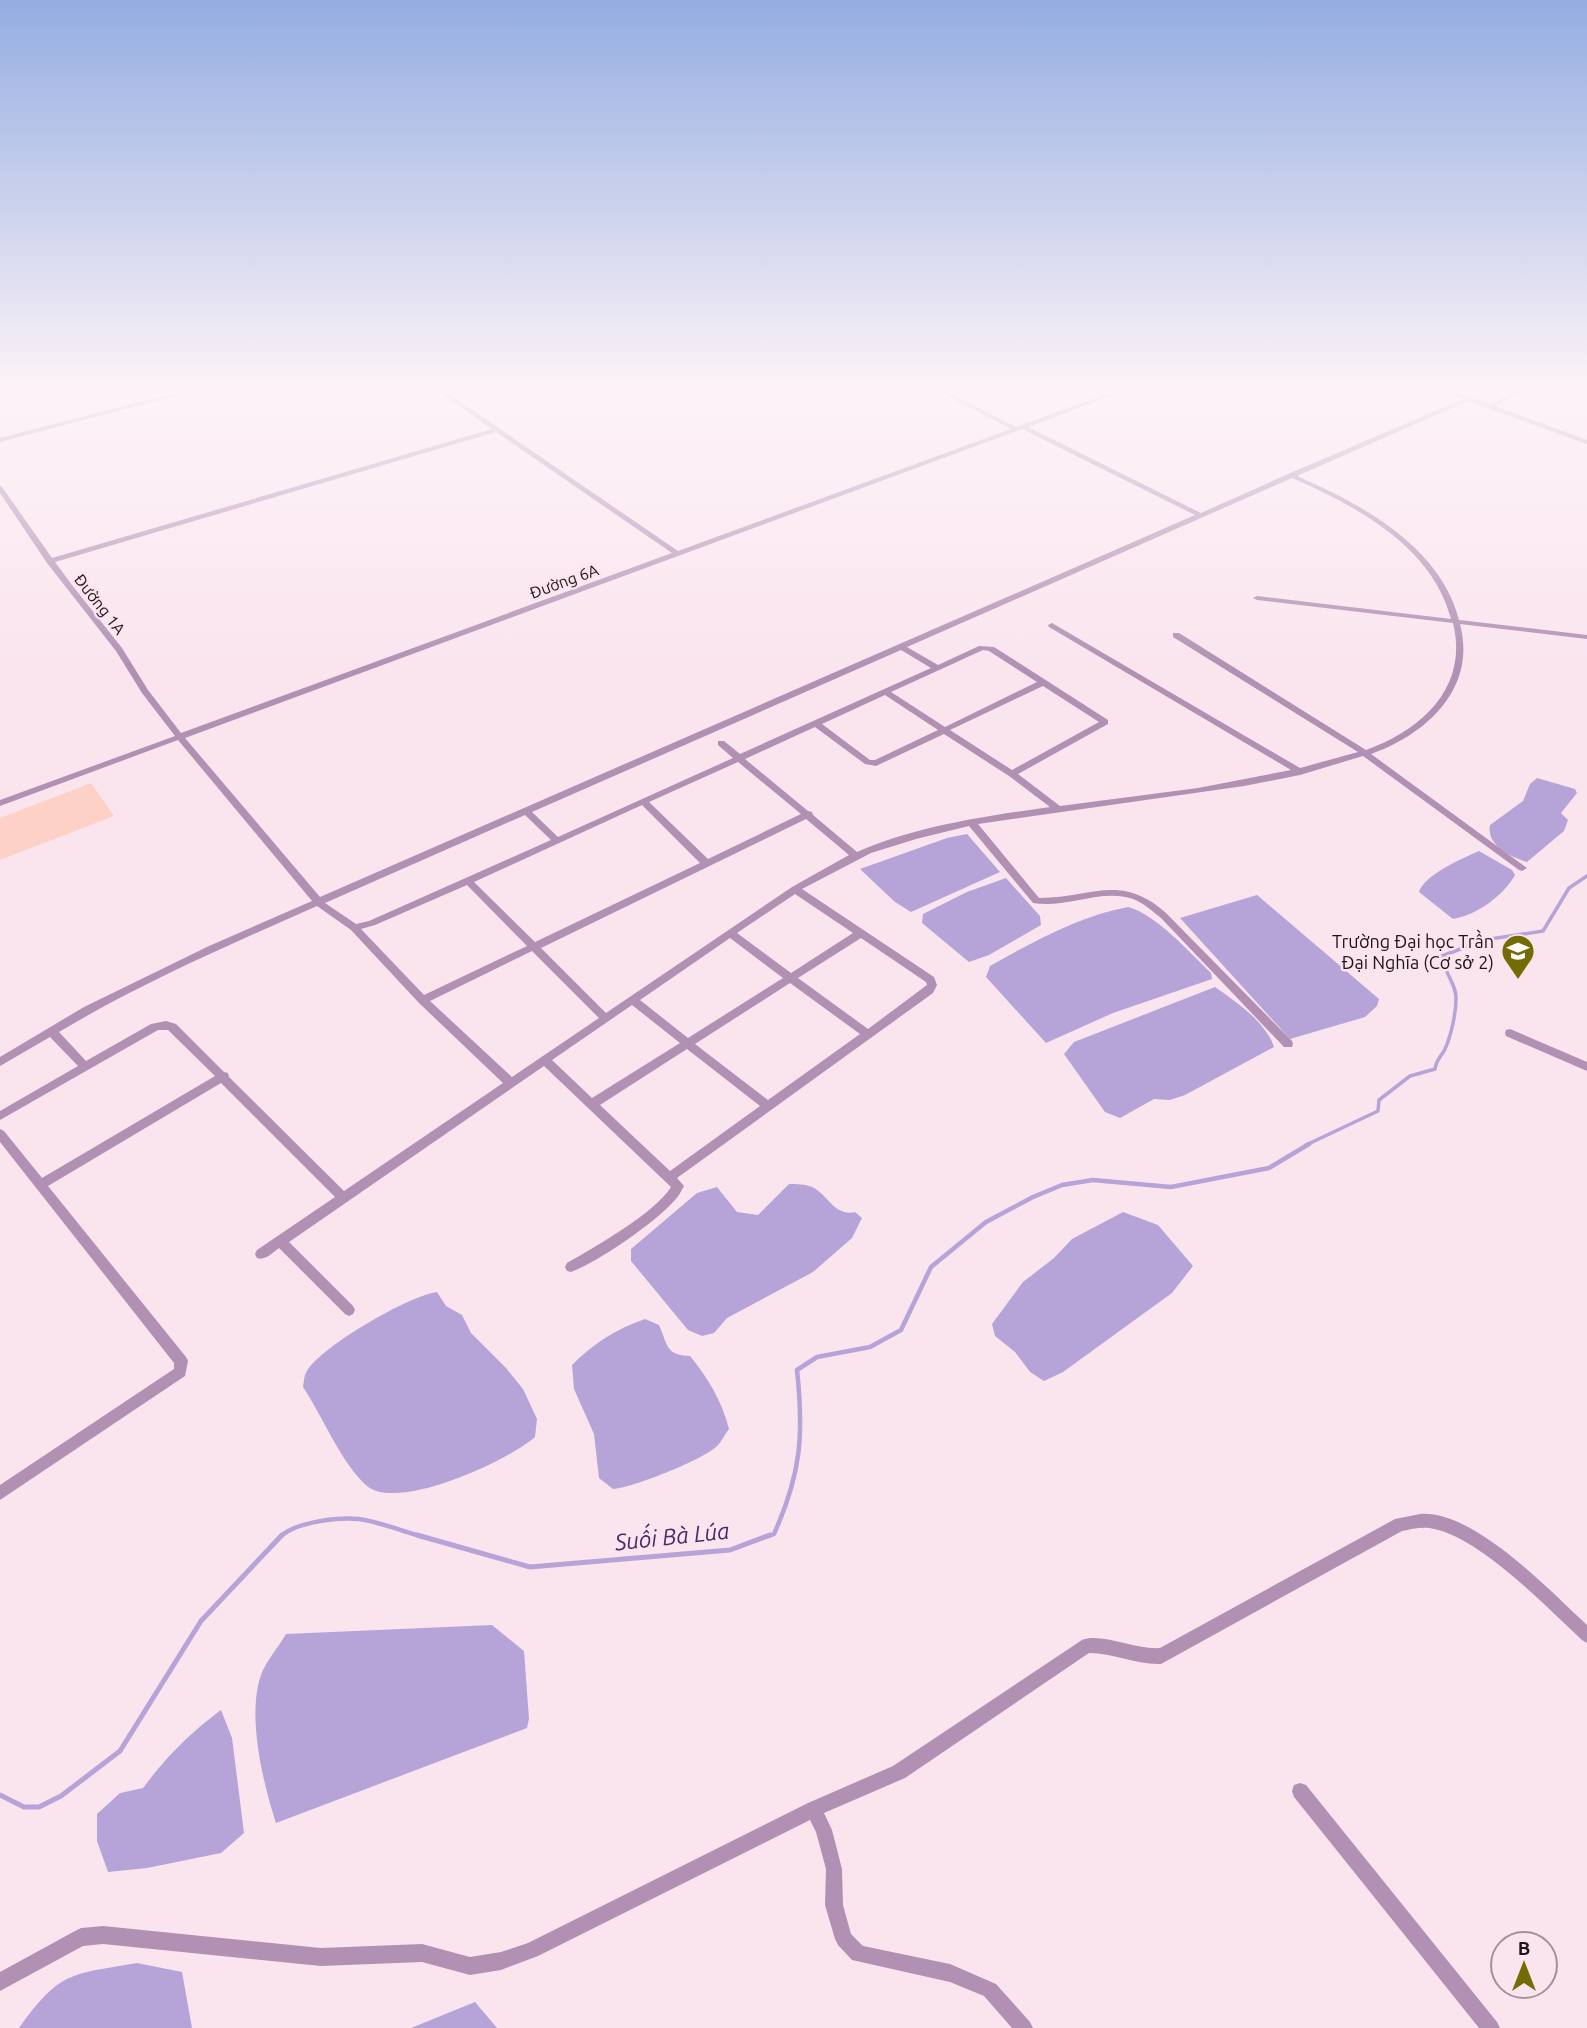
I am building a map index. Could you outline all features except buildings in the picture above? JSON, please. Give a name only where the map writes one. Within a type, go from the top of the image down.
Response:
[{"type":"street","points":[[50,561],[326,480]]},
{"type":"street","points":[[568,480],[678,554]]},
{"type":"street","name":"Đường 6A","points":[[0,803],[879,480]]},
{"type":"street","points":[[1126,480],[1200,515]]},
{"type":"street","points":[[0,1062],[51,1031],[213,948],[902,648],[1280,480]]},
{"type":"street","points":[[261,1254],[634,1002],[795,889],[856,856],[972,822],[1300,772],[1385,746],[1410,730],[1440,706],[1452,691],[1462,656],[1457,622],[1449,599],[1413,549],[1386,526],[1338,496],[1301,480]]},
{"type":"street","name":"Đường 1A","points":[[0,488],[50,561],[119,650],[145,691],[179,736],[319,903],[354,928],[423,1000],[511,1083]]},
{"type":"street","points":[[1257,598],[1587,637]]},
{"type":"street","points":[[1052,625],[1300,772]]},
{"type":"street","points":[[1176,635],[1363,752],[1522,868]]},
{"type":"street","points":[[902,648],[937,668]]},
{"type":"street","points":[[354,928],[372,923],[468,881],[982,648],[990,649],[1105,722],[1012,774]]},
{"type":"street","points":[[815,723],[872,763],[1044,682]]},
{"type":"street","points":[[885,692],[1012,774],[1060,810]]},
{"type":"street","points":[[721,743],[856,856]]},
{"type":"street","points":[[643,801],[706,863]]},
{"type":"street","points":[[526,811],[556,840]]},
{"type":"street","points":[[423,1000],[809,814]]},
{"type":"street","points":[[972,822],[1036,901],[1052,902],[1095,894],[1132,895],[1147,903],[1164,916],[1288,1044]]},
{"type":"street","points":[[468,881],[606,1020]]},
{"type":"street","points":[[670,1177],[929,990],[932,985],[930,980],[795,889]]},
{"type":"street","points":[[592,1104],[861,933]]},
{"type":"street","points":[[731,934],[867,1034]]},
{"type":"street","points":[[634,1002],[767,1106]]},
{"type":"street","points":[[0,1116],[155,1027],[166,1025],[172,1027],[224,1076],[343,1198]]},
{"type":"street","points":[[51,1031],[85,1067]]},
{"type":"street","points":[[1510,1033],[1587,1067]]},
{"type":"street","points":[[545,1060],[678,1186],[673,1197],[591,1256],[571,1267]]},
{"type":"street","points":[[41,1184],[224,1076]]},
{"type":"street","points":[[0,1134],[181,1361],[183,1367],[180,1372],[0,1493]]},
{"type":"street","points":[[281,1241],[349,1310]]},
{"type":"street","points":[[0,1982],[81,1937],[103,1935],[321,1957],[422,1953],[470,1966],[501,1961],[532,1950],[814,1809],[899,1772],[1087,1645],[1099,1644],[1144,1658],[1161,1656],[1399,1524],[1432,1521],[1465,1533],[1531,1583],[1587,1635]]},
{"type":"street","points":[[1300,1791],[1492,2028]]},
{"type":"street","points":[[814,1809],[824,1830],[834,1869],[834,1905],[844,1939],[858,1954],[960,1977],[990,1990],[1024,2028]]},
{"type":"shaded area","points":[[1537,778],[1575,789],[1577,793],[1561,813],[1568,820],[1564,831],[1527,862],[1513,857],[1495,844],[1490,825],[1523,801],[1530,784]]},
{"type":"shaded area","points":[[91,783],[114,816],[0,860],[0,818]]},
{"type":"shaded area","points":[[967,834],[1000,872],[911,912],[895,902],[860,869],[947,838]]},
{"type":"shaded area","points":[[1479,851],[1512,870],[1515,875],[1504,890],[1488,903],[1453,919],[1419,892],[1436,873]]},
{"type":"shaded area","points":[[1006,878],[1040,916],[1041,925],[989,955],[969,962],[922,923],[923,914],[967,892]]},
{"type":"shaded area","points":[[1257,895],[1379,999],[1377,1006],[1365,1017],[1290,1039],[1180,918]]},
{"type":"shaded area","points":[[1128,907],[1150,917],[1172,935],[1211,973],[1212,979],[1113,1013],[1046,1043],[986,977],[990,966],[1074,923]]},
{"type":"shaded area","points":[[1215,987],[1257,1021],[1274,1047],[1185,1095],[1170,1100],[1154,1099],[1120,1118],[1105,1112],[1064,1054],[1074,1042]]},
{"type":"shaded area","points":[[789,1184],[812,1187],[836,1208],[848,1213],[855,1212],[862,1218],[852,1238],[813,1272],[727,1318],[714,1333],[702,1336],[688,1330],[631,1261],[631,1249],[697,1193],[717,1187],[737,1212],[758,1215]]},
{"type":"shaded area","points":[[1123,1212],[1158,1225],[1193,1266],[1172,1293],[1063,1372],[1044,1381],[1030,1372],[1015,1352],[995,1336],[992,1324],[1023,1282],[1054,1258],[1072,1239]]},
{"type":"shaded area","points":[[437,1292],[446,1306],[462,1315],[471,1333],[523,1389],[537,1419],[535,1437],[502,1458],[453,1480],[403,1493],[382,1492],[367,1486],[349,1465],[303,1387],[305,1377],[316,1361],[347,1336],[387,1312]]},
{"type":"shaded area","points":[[645,1319],[659,1325],[668,1348],[676,1354],[690,1356],[697,1364],[718,1399],[729,1429],[716,1447],[697,1459],[650,1479],[613,1489],[599,1478],[594,1434],[574,1389],[572,1365],[606,1338]]},
{"type":"shaded area","points":[[492,1625],[524,1651],[529,1719],[527,1728],[276,1823],[261,1768],[256,1705],[263,1670],[286,1634]]},
{"type":"shaded area","points":[[221,1710],[232,1738],[244,1833],[221,1853],[147,1868],[108,1872],[97,1841],[97,1814],[120,1793],[143,1788],[179,1746]]},
{"type":"shaded area","points":[[137,1963],[182,1972],[192,2028],[19,2028],[46,1995],[69,1978]]},
{"type":"shaded area","points":[[475,2002],[497,2028],[411,2028]]},
{"type":"waterway","name":"Suối Bà Lúa","points":[[1306,1145],[1378,1111],[1379,1100],[1410,1076],[1435,1069],[1449,1038],[1456,1005],[1456,994],[1442,956],[1484,940],[1543,931],[1569,888],[1587,876]]},
{"type":"waterway","name":"Suối Bà Lúa","points":[[766,1537],[774,1534],[795,1473],[800,1435],[797,1370],[817,1357],[870,1347],[901,1330],[931,1267],[986,1222],[1062,1185],[1093,1180],[1171,1187],[1269,1168],[1309,1144]]},
{"type":"waterway","name":"Suối Bà Lúa","points":[[280,1537],[306,1524],[359,1519],[423,1537]]},
{"type":"waterway","name":"Suối Bà Lúa","points":[[417,1535],[530,1567],[730,1550],[770,1535]]},
{"type":"waterway","name":"Suối Bà Lúa","points":[[0,1795],[24,1807],[39,1807],[61,1796],[120,1751],[201,1621],[280,1537]]},
{"type":"place","name":"Trường Đại học Trần Đại Nghĩa (Cơ sở 2)","points":[[1518,981]]}]
